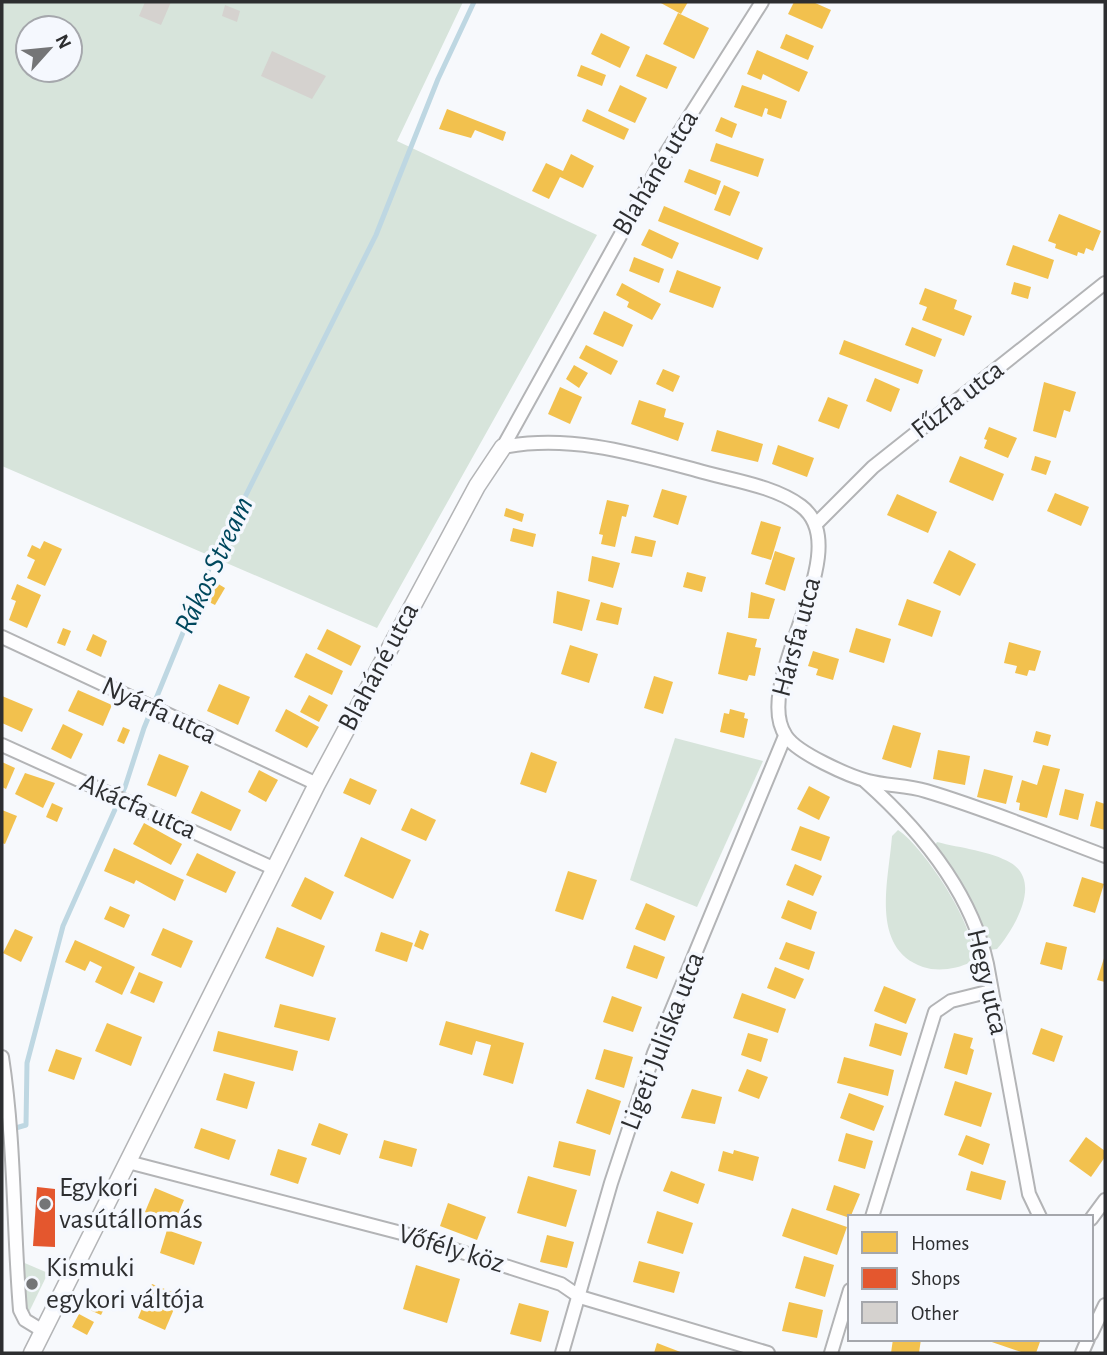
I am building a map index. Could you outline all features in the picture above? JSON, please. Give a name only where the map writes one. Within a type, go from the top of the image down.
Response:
[{"type":"street","name":"Blaháné utca","points":[[32,1353],[317,784],[477,486],[503,447],[665,155],[762,2]]},
{"type":"street","name":"Fűzfa utca","points":[[817,523],[854,482],[1105,283]]},
{"type":"street","points":[[503,447],[550,441],[662,461],[771,491],[803,506],[817,523]]},
{"type":"street","name":"Hársfa utca","points":[[817,523],[820,553],[780,692],[779,723],[785,736],[808,756],[865,781],[923,790],[1105,856]]},
{"type":"street","name":"Nyárfa utca","points":[[2,637],[317,784]]},
{"type":"street","name":"Ligeti Juliska utca","points":[[562,1353],[611,1182],[654,1053],[785,736]]},
{"type":"street","name":"Akácfa utca","points":[[2,745],[275,869]]},
{"type":"street","name":"Hegy utca","points":[[865,781],[914,829],[966,905],[983,949],[1029,1194],[1039,1215]]},
{"type":"street","points":[[873,1215],[935,1012],[951,1001],[991,991]]},
{"type":"street","points":[[2,1057],[11,1122],[13,1227],[20,1310],[25,1320],[43,1331]]},
{"type":"street","name":"Vőfély köz","points":[[128,1162],[409,1235],[561,1284],[580,1297],[768,1353]]},
{"type":"street","points":[[1093,1216],[1105,1200]]},
{"type":"street","points":[[831,1353],[848,1297]]},
{"type":"street","points":[[1093,1330],[1105,1306]]},
{"type":"shaded area","points":[[2,2],[463,2],[397,141],[597,235],[377,628],[2,466]]},
{"type":"shaded area","points":[[675,738],[763,761],[697,907],[630,880]]},
{"type":"shaded area","points":[[898,830],[922,853],[960,912],[972,949],[971,962],[947,969],[929,969],[906,958],[895,945],[889,929],[886,891],[892,836]]},
{"type":"shaded area","points":[[937,842],[994,856],[1011,863],[1020,872],[1025,882],[1022,906],[1017,919],[997,949],[989,950],[974,909],[934,847]]},
{"type":"shaded area","points":[[20,1261],[48,1273],[29,1312],[24,1304]]},
{"type":"building: Homes","points":[[659,2],[688,2],[681,14]]},
{"type":"building: Homes","points":[[794,2],[813,2],[831,10],[822,29],[788,14]]},
{"type":"building: Homes","points":[[678,13],[709,28],[694,59],[663,44]]},
{"type":"building: Homes","points":[[601,33],[630,47],[620,68],[591,54]]},
{"type":"building: Homes","points":[[786,34],[814,46],[808,60],[780,48]]},
{"type":"building: Homes","points":[[757,50],[808,72],[799,92],[763,74],[761,80],[747,74]]},
{"type":"building: Homes","points":[[646,54],[677,67],[667,89],[636,76]]},
{"type":"building: Homes","points":[[581,65],[606,75],[602,86],[577,76]]},
{"type":"building: Homes","points":[[620,85],[647,98],[635,123],[608,111]]},
{"type":"building: Homes","points":[[742,85],[787,101],[781,119],[767,114],[768,109],[765,108],[762,117],[734,107]]},
{"type":"building: Homes","points":[[447,109],[506,132],[503,141],[475,130],[471,138],[439,129]]},
{"type":"building: Homes","points":[[587,109],[629,129],[624,140],[582,121]]},
{"type":"building: Homes","points":[[721,117],[737,124],[732,138],[715,131]]},
{"type":"building: Homes","points":[[716,143],[764,159],[758,177],[710,161]]},
{"type":"building: Homes","points":[[571,154],[594,166],[583,188],[560,177],[549,199],[532,191],[546,163],[563,171]]},
{"type":"building: Homes","points":[[689,169],[721,181],[716,195],[684,182]]},
{"type":"building: Homes","points":[[724,185],[740,192],[730,216],[714,210]]},
{"type":"building: Homes","points":[[664,206],[763,248],[758,260],[658,221]]},
{"type":"building: Homes","points":[[1059,214],[1101,231],[1093,251],[1086,248],[1084,254],[1078,252],[1077,256],[1055,248],[1056,244],[1048,241]]},
{"type":"building: Homes","points":[[649,229],[679,243],[672,259],[641,245]]},
{"type":"building: Homes","points":[[1013,245],[1054,260],[1048,279],[1006,265]]},
{"type":"building: Homes","points":[[634,257],[664,269],[659,283],[629,271]]},
{"type":"building: Homes","points":[[677,270],[721,287],[713,308],[669,292]]},
{"type":"building: Homes","points":[[1014,282],[1031,287],[1028,299],[1011,294]]},
{"type":"building: Homes","points":[[622,283],[661,304],[652,320],[627,307],[629,302],[616,295]]},
{"type":"building: Homes","points":[[925,288],[957,300],[954,309],[972,316],[964,336],[922,320],[927,307],[919,304]]},
{"type":"building: Homes","points":[[604,311],[633,325],[623,347],[593,334]]},
{"type":"building: Homes","points":[[912,327],[942,339],[935,357],[905,345]]},
{"type":"building: Homes","points":[[844,340],[923,370],[918,384],[839,354]]},
{"type":"building: Homes","points":[[586,345],[618,361],[611,375],[579,358]]},
{"type":"building: Homes","points":[[574,365],[588,373],[579,388],[566,379]]},
{"type":"building: Homes","points":[[663,369],[680,376],[673,392],[656,384]]},
{"type":"building: Homes","points":[[875,378],[900,389],[891,412],[866,401]]},
{"type":"building: Homes","points":[[1044,382],[1076,392],[1070,412],[1064,410],[1056,438],[1033,431]]},
{"type":"building: Homes","points":[[560,387],[582,397],[570,424],[548,414]]},
{"type":"building: Homes","points":[[828,397],[848,405],[839,429],[818,421]]},
{"type":"building: Homes","points":[[639,400],[666,409],[664,417],[684,423],[678,441],[631,424]]},
{"type":"building: Homes","points":[[989,427],[1017,438],[1008,458],[984,448]]},
{"type":"building: Homes","points":[[717,430],[763,444],[758,462],[711,451]]},
{"type":"building: Homes","points":[[778,445],[814,458],[807,477],[772,464]]},
{"type":"building: Homes","points":[[960,456],[1004,474],[993,501],[949,482]]},
{"type":"building: Homes","points":[[1035,456],[1051,461],[1046,475],[1031,470]]},
{"type":"building: Homes","points":[[662,489],[687,496],[678,525],[653,517]]},
{"type":"building: Homes","points":[[1055,493],[1089,507],[1081,526],[1047,511]]},
{"type":"building: Homes","points":[[897,494],[937,512],[928,533],[887,515]]},
{"type":"building: Homes","points":[[607,500],[629,505],[626,517],[622,516],[615,547],[601,544],[603,535],[599,534]]},
{"type":"building: Homes","points":[[506,508],[524,514],[522,522],[504,516]]},
{"type":"building: Homes","points":[[761,521],[781,527],[771,560],[751,554]]},
{"type":"building: Homes","points":[[513,528],[536,534],[533,547],[510,541]]},
{"type":"building: Homes","points":[[635,536],[656,541],[652,557],[631,553]]},
{"type":"building: Homes","points":[[44,541],[62,549],[45,586],[27,578],[35,560],[27,556],[32,545],[40,549]]},
{"type":"building: Homes","points":[[949,550],[976,564],[960,596],[933,583]]},
{"type":"building: Homes","points":[[775,551],[795,558],[785,591],[765,584]]},
{"type":"building: Homes","points":[[592,556],[620,563],[613,588],[588,581]]},
{"type":"building: Homes","points":[[687,572],[706,577],[702,592],[683,587]]},
{"type":"building: Homes","points":[[215,582],[225,588],[215,605],[205,600]]},
{"type":"building: Homes","points":[[17,584],[41,595],[27,628],[9,620],[16,601],[11,599]]},
{"type":"building: Homes","points":[[557,591],[590,600],[582,631],[553,623]]},
{"type":"building: Homes","points":[[751,592],[775,599],[769,619],[748,618]]},
{"type":"building: Homes","points":[[907,599],[941,611],[932,637],[898,625]]},
{"type":"building: Homes","points":[[601,602],[622,608],[618,625],[596,620]]},
{"type":"building: Homes","points":[[63,628],[71,631],[65,646],[57,643]]},
{"type":"building: Homes","points":[[856,628],[891,639],[884,663],[849,652]]},
{"type":"building: Homes","points":[[327,629],[361,646],[351,666],[317,649]]},
{"type":"building: Homes","points":[[727,632],[757,639],[755,647],[761,648],[755,676],[749,675],[747,681],[718,674]]},
{"type":"building: Homes","points":[[93,634],[107,641],[101,657],[86,650]]},
{"type":"building: Homes","points":[[1009,642],[1041,651],[1035,671],[1029,670],[1027,676],[1015,673],[1017,666],[1004,663]]},
{"type":"building: Homes","points":[[570,645],[598,654],[589,683],[561,674]]},
{"type":"building: Homes","points":[[813,651],[839,659],[833,680],[816,675],[818,669],[808,666]]},
{"type":"building: Homes","points":[[306,653],[343,671],[332,695],[294,677]]},
{"type":"building: Homes","points":[[654,676],[673,682],[663,714],[644,708]]},
{"type":"building: Homes","points":[[219,684],[250,697],[238,725],[207,711]]},
{"type":"building: Homes","points":[[78,690],[112,705],[103,726],[68,711]]},
{"type":"building: Homes","points":[[309,695],[328,705],[319,722],[300,712]]},
{"type":"building: Homes","points":[[2,696],[33,709],[22,732],[2,723]]},
{"type":"building: Homes","points":[[286,709],[319,727],[307,748],[275,731]]},
{"type":"building: Homes","points":[[730,709],[745,713],[744,718],[748,719],[744,738],[720,732],[724,713],[729,714]]},
{"type":"building: Homes","points":[[63,724],[83,734],[71,759],[51,749]]},
{"type":"building: Homes","points":[[893,725],[921,733],[911,768],[882,759]]},
{"type":"building: Homes","points":[[123,727],[130,730],[124,744],[117,741]]},
{"type":"building: Homes","points":[[1036,731],[1051,735],[1048,746],[1033,742]]},
{"type":"building: Homes","points":[[938,750],[970,756],[965,785],[933,779]]},
{"type":"building: Homes","points":[[531,752],[557,762],[546,793],[520,784]]},
{"type":"building: Homes","points":[[159,754],[189,766],[176,797],[147,785]]},
{"type":"building: Homes","points":[[2,762],[15,768],[6,789],[2,787]]},
{"type":"building: Homes","points":[[1043,765],[1060,769],[1047,818],[1019,810],[1020,803],[1016,802],[1022,780],[1037,785]]},
{"type":"building: Homes","points":[[984,769],[1013,776],[1006,804],[977,797]]},
{"type":"building: Homes","points":[[259,770],[278,780],[266,802],[248,792]]},
{"type":"building: Homes","points":[[25,773],[55,783],[43,808],[15,794]]},
{"type":"building: Homes","points":[[350,778],[377,790],[370,805],[343,793]]},
{"type":"building: Homes","points":[[809,786],[830,797],[819,820],[797,809]]},
{"type":"building: Homes","points":[[1065,789],[1084,794],[1078,820],[1059,815]]},
{"type":"building: Homes","points":[[201,791],[241,810],[231,831],[191,813]]},
{"type":"building: Homes","points":[[1096,801],[1105,804],[1105,830],[1090,826]]},
{"type":"building: Homes","points":[[52,803],[63,808],[57,822],[46,817]]},
{"type":"building: Homes","points":[[411,808],[436,820],[426,841],[401,830]]},
{"type":"building: Homes","points":[[2,810],[17,816],[5,844],[2,843]]},
{"type":"building: Homes","points":[[144,823],[182,844],[171,865],[133,844]]},
{"type":"building: Homes","points":[[800,826],[830,837],[821,861],[791,850]]},
{"type":"building: Homes","points":[[361,837],[411,860],[393,899],[344,876]]},
{"type":"building: Homes","points":[[114,848],[184,880],[175,901],[136,880],[134,884],[104,871]]},
{"type":"building: Homes","points":[[197,853],[236,872],[226,893],[186,875]]},
{"type":"building: Homes","points":[[795,864],[822,876],[813,896],[786,885]]},
{"type":"building: Homes","points":[[568,871],[597,880],[583,920],[555,911]]},
{"type":"building: Homes","points":[[305,877],[334,892],[321,920],[291,906]]},
{"type":"building: Homes","points":[[1082,877],[1104,884],[1095,913],[1073,906]]},
{"type":"building: Homes","points":[[788,900],[817,912],[811,930],[781,918]]},
{"type":"building: Homes","points":[[646,903],[675,916],[665,941],[635,929]]},
{"type":"building: Homes","points":[[110,906],[130,915],[124,928],[104,919]]},
{"type":"building: Homes","points":[[277,927],[325,946],[313,977],[265,958]]},
{"type":"building: Homes","points":[[163,928],[193,941],[181,968],[151,955]]},
{"type":"building: Homes","points":[[15,929],[33,937],[21,962],[3,953]]},
{"type":"building: Homes","points":[[420,930],[429,934],[423,950],[414,946]]},
{"type":"building: Homes","points":[[381,932],[413,943],[407,962],[375,951]]},
{"type":"building: Homes","points":[[75,940],[135,967],[122,995],[95,982],[102,967],[90,961],[85,971],[65,962]]},
{"type":"building: Homes","points":[[786,942],[815,952],[809,970],[779,959]]},
{"type":"building: Homes","points":[[1046,942],[1067,947],[1062,970],[1040,964]]},
{"type":"building: Homes","points":[[634,945],[665,957],[657,979],[626,968]]},
{"type":"building: Homes","points":[[1105,955],[1105,982],[1097,980]]},
{"type":"building: Homes","points":[[775,967],[804,979],[795,999],[767,988]]},
{"type":"building: Homes","points":[[139,972],[163,982],[154,1003],[130,993]]},
{"type":"building: Homes","points":[[884,986],[916,999],[906,1024],[874,1011]]},
{"type":"building: Homes","points":[[742,993],[786,1009],[778,1033],[733,1018]]},
{"type":"building: Homes","points":[[612,996],[642,1007],[633,1032],[603,1022]]},
{"type":"building: Homes","points":[[280,1004],[336,1018],[329,1041],[274,1027]]},
{"type":"building: Homes","points":[[446,1021],[524,1043],[513,1084],[483,1075],[491,1045],[476,1041],[472,1055],[439,1045]]},
{"type":"building: Homes","points":[[107,1023],[142,1037],[131,1066],[95,1051]]},
{"type":"building: Homes","points":[[875,1023],[908,1033],[901,1056],[869,1046]]},
{"type":"building: Homes","points":[[1041,1028],[1063,1036],[1054,1062],[1032,1054]]},
{"type":"building: Homes","points":[[218,1031],[298,1051],[293,1071],[213,1051]]},
{"type":"building: Homes","points":[[748,1033],[768,1039],[761,1062],[741,1055]]},
{"type":"building: Homes","points":[[954,1033],[973,1038],[970,1048],[974,1050],[967,1075],[944,1068]]},
{"type":"building: Homes","points":[[56,1049],[82,1058],[74,1080],[48,1071]]},
{"type":"building: Homes","points":[[604,1049],[633,1057],[624,1088],[595,1079]]},
{"type":"building: Homes","points":[[844,1057],[894,1070],[888,1096],[837,1083]]},
{"type":"building: Homes","points":[[747,1069],[768,1077],[759,1099],[738,1091]]},
{"type":"building: Homes","points":[[224,1073],[255,1082],[247,1109],[216,1100]]},
{"type":"building: Homes","points":[[955,1081],[992,1093],[981,1127],[944,1115]]},
{"type":"building: Homes","points":[[587,1089],[621,1101],[610,1135],[576,1123]]},
{"type":"building: Homes","points":[[692,1089],[722,1097],[715,1124],[681,1118]]},
{"type":"building: Homes","points":[[849,1093],[884,1106],[874,1131],[840,1118]]},
{"type":"building: Homes","points":[[319,1123],[348,1134],[340,1155],[311,1145]]},
{"type":"building: Homes","points":[[201,1128],[236,1140],[229,1160],[194,1148]]},
{"type":"building: Homes","points":[[846,1133],[873,1141],[865,1169],[838,1161]]},
{"type":"building: Homes","points":[[966,1135],[990,1144],[983,1165],[958,1155]]},
{"type":"building: Homes","points":[[1086,1137],[1105,1151],[1105,1157],[1091,1177],[1069,1161]]},
{"type":"building: Homes","points":[[384,1140],[417,1149],[412,1167],[379,1158]]},
{"type":"building: Homes","points":[[559,1141],[596,1150],[590,1176],[553,1167]]},
{"type":"building: Homes","points":[[278,1149],[307,1158],[298,1184],[270,1175]]},
{"type":"building: Homes","points":[[734,1150],[759,1157],[753,1181],[718,1171],[723,1151],[733,1154]]},
{"type":"building: Homes","points":[[671,1171],[705,1184],[698,1204],[663,1191]]},
{"type":"building: Homes","points":[[971,1171],[1006,1181],[1001,1200],[966,1190]]},
{"type":"building: Homes","points":[[528,1176],[577,1190],[566,1227],[517,1213]]},
{"type":"building: Homes","points":[[834,1185],[860,1194],[848,1217],[826,1210]]},
{"type":"building: Homes","points":[[155,1188],[184,1200],[174,1224],[145,1212]]},
{"type":"building: Homes","points":[[448,1203],[486,1217],[477,1240],[440,1226]]},
{"type":"building: Homes","points":[[792,1208],[847,1227],[837,1255],[782,1236]]},
{"type":"building: Homes","points":[[657,1211],[693,1223],[683,1254],[647,1243]]},
{"type":"building: Homes","points":[[167,1230],[202,1242],[194,1265],[160,1253]]},
{"type":"building: Homes","points":[[547,1235],[574,1242],[567,1268],[540,1262]]},
{"type":"building: Homes","points":[[804,1256],[834,1265],[825,1297],[795,1288]]},
{"type":"building: Homes","points":[[639,1261],[680,1272],[674,1293],[633,1282]]},
{"type":"building: Homes","points":[[416,1265],[460,1279],[447,1323],[403,1309]]},
{"type":"building: Homes","points":[[152,1284],[180,1295],[165,1330],[138,1318]]},
{"type":"building: Homes","points":[[88,1290],[109,1299],[101,1315],[81,1306]]},
{"type":"building: Homes","points":[[789,1302],[823,1310],[817,1338],[782,1331]]},
{"type":"building: Homes","points":[[519,1303],[549,1311],[541,1342],[510,1334]]},
{"type":"building: Homes","points":[[79,1314],[94,1322],[87,1335],[72,1327]]},
{"type":"building: Homes","points":[[893,1341],[921,1341],[919,1353],[891,1353]]},
{"type":"building: Homes","points":[[989,1341],[1040,1341],[1036,1353],[1024,1353]]},
{"type":"building: Homes","points":[[657,1343],[683,1353],[654,1353]]},
{"type":"building: Shops","name":"Egykori vasútállomás","points":[[37,1187],[55,1189],[55,1247],[33,1246]]},
{"type":"building: Other","points":[[145,2],[171,2],[161,25],[139,16]]},
{"type":"building: Other","points":[[225,5],[240,11],[237,22],[222,16]]},
{"type":"building: Other","points":[[272,51],[326,76],[312,99],[261,76]]},
{"type":"waterway","name":"Rákos Stream","points":[[2,1132],[26,1125],[27,1063],[63,926],[125,787],[144,728],[209,569],[376,235],[438,79],[474,2]]},
{"type":"place","name":"Egykori vasútállomás","points":[[45,1204]]},
{"type":"place","name":"Kismuki egykori váltója","points":[[32,1284]]}]
